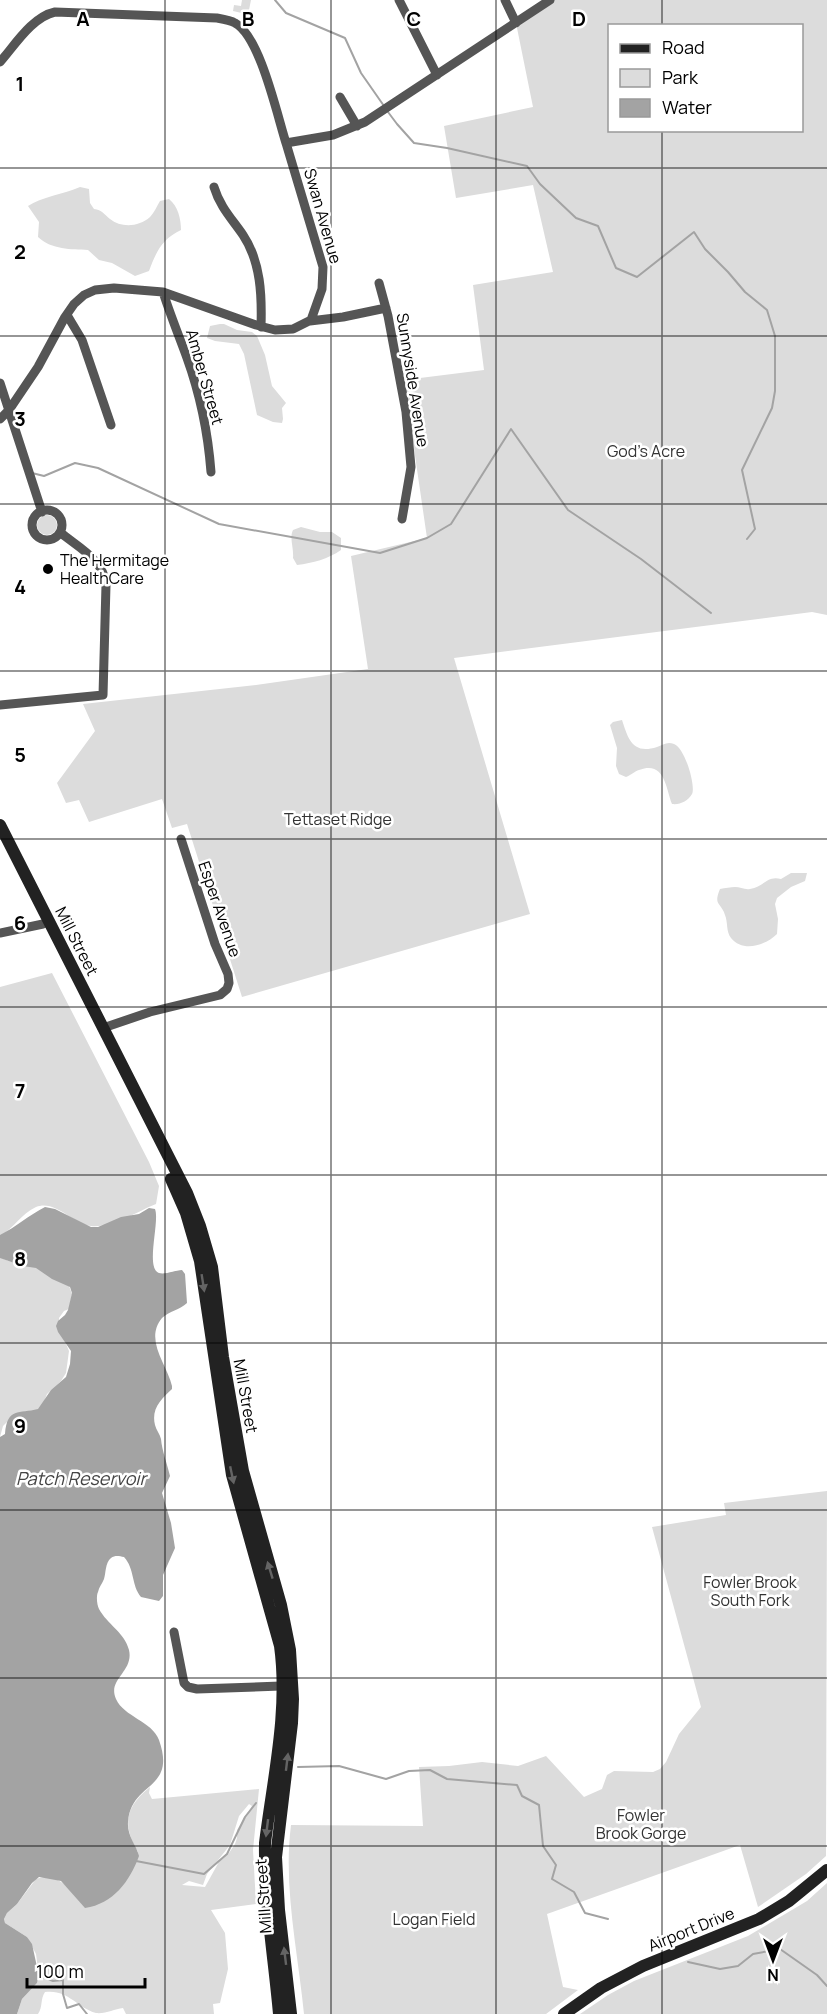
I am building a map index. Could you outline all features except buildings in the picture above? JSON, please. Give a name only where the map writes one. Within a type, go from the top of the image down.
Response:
[{"type":"main road","name":"Mill Street","points":[[0,825],[194,1211],[212,1267],[212,1305],[232,1475],[282,1657],[281,1722],[264,1861],[279,2014]]},
{"type":"main road","name":"Mill Street","points":[[0,841],[157,1150],[186,1213],[212,1305],[243,1472],[256,1525],[281,1605],[290,1650],[292,1723],[277,1842],[276,1872],[291,2014]]},
{"type":"main road","name":"Airport Drive","points":[[564,2014],[601,1988],[643,1966],[759,1919],[789,1901],[827,1870]]},
{"type":"street","points":[[399,0],[437,75]]},
{"type":"street","points":[[505,0],[516,23]]},
{"type":"street","points":[[286,143],[333,135],[357,126],[550,0]]},
{"type":"street","name":"Swan Avenue","points":[[0,62],[42,18],[67,7],[217,18],[235,23],[246,33],[257,51],[323,267],[322,289],[310,321]]},
{"type":"street","points":[[340,97],[357,126]]},
{"type":"street","points":[[214,188],[223,208],[244,237],[254,259],[260,286],[261,327]]},
{"type":"street","name":"Sunnyside Avenue","points":[[379,283],[406,412],[411,467],[402,519]]},
{"type":"street","points":[[0,419],[9,411],[38,367],[67,315],[80,299],[95,290],[114,288],[163,292],[261,327],[288,330],[310,321],[386,308]]},
{"type":"street","name":"Amber Street","points":[[163,292],[188,360],[199,400],[208,443],[211,472]]},
{"type":"street","points":[[67,315],[82,340],[111,425]]},
{"type":"street","points":[[0,383],[42,512]]},
{"type":"street","points":[[52,511],[62,522],[61,532],[50,540],[42,539],[33,530],[33,523],[37,515],[52,511]]},
{"type":"street","points":[[0,705],[103,695],[106,585],[104,574],[97,562],[61,532]]},
{"type":"street","name":"Esper Avenue","points":[[103,1028],[150,1012],[220,995],[227,988],[228,974],[214,945],[181,839]]},
{"type":"street","points":[[0,933],[43,924]]},
{"type":"street","points":[[174,1632],[184,1683],[188,1687],[197,1689],[281,1686]]},
{"type":"green space","points":[[242,0],[251,0],[249,10],[256,16],[247,25],[242,21],[246,14],[233,11],[234,5],[241,6]]},
{"type":"green space","name":"God's Acre","points":[[550,0],[827,0],[827,615],[812,612],[454,658],[530,914],[242,997],[187,824],[172,828],[162,799],[89,822],[79,800],[66,803],[57,783],[95,731],[83,704],[256,685],[368,669],[351,556],[427,538],[404,380],[484,370],[473,285],[553,272],[533,185],[456,198],[444,126],[533,107],[516,23]]},
{"type":"green space","points":[[80,187],[89,189],[90,203],[94,209],[101,211],[114,222],[125,225],[141,223],[151,215],[160,201],[169,199],[175,205],[181,230],[161,247],[149,271],[135,276],[112,263],[99,260],[88,250],[62,248],[43,241],[38,237],[39,222],[28,206],[39,200]]},
{"type":"green space","points":[[220,324],[252,332],[257,336],[265,355],[272,386],[286,403],[282,408],[282,423],[257,415],[244,354],[239,344],[207,338],[210,326]]},
{"type":"green space","points":[[47,515],[54,518],[57,525],[54,532],[47,535],[40,532],[37,525],[40,518]]},
{"type":"green space","points":[[301,527],[320,532],[332,532],[341,538],[341,550],[320,560],[297,565],[293,558],[291,536],[293,530]]},
{"type":"green space","points":[[622,720],[629,739],[637,747],[649,749],[669,743],[678,747],[686,759],[691,776],[693,790],[688,799],[672,804],[663,778],[654,769],[639,770],[626,777],[619,774],[616,766],[617,748],[610,725]]},
{"type":"green space","points":[[791,873],[807,873],[805,881],[791,887],[777,898],[775,904],[778,919],[777,934],[754,946],[736,943],[729,936],[725,915],[717,901],[720,889],[735,887],[750,889],[772,879],[781,879]]},
{"type":"green space","points":[[52,973],[149,1162],[159,1186],[156,1204],[116,1222],[99,1226],[84,1224],[57,1209],[43,1205],[31,1210],[0,1236],[0,987]]},
{"type":"green space","points":[[0,1256],[8,1261],[36,1268],[68,1283],[72,1294],[69,1309],[64,1311],[59,1318],[59,1327],[69,1351],[66,1373],[47,1394],[41,1409],[7,1422],[3,1426],[0,1437]]},
{"type":"green space","points":[[827,1491],[826,1856],[806,1874],[758,1907],[740,1845],[547,1914],[563,1987],[578,1990],[546,2014],[304,2014],[290,1896],[291,1825],[423,1826],[419,1767],[482,1762],[518,1766],[546,1756],[584,1797],[602,1789],[607,1775],[614,1771],[653,1772],[660,1769],[666,1762],[679,1734],[701,1707],[652,1527],[726,1515],[724,1503]]},
{"type":"green space","points":[[150,1787],[149,1793],[152,1799],[259,1789],[253,1850],[256,1904],[211,1910],[225,1933],[228,1969],[220,2003],[213,2004],[214,2014],[126,2014],[123,2008],[96,2013],[60,1993],[45,1992],[38,2014],[17,2014],[22,1999],[37,1983],[39,1976],[36,1954],[27,1937],[5,1923],[7,1913],[36,1879],[52,1878],[66,1886],[138,1852],[128,1825],[131,1809]],"holes":[[[249,1804],[252,1806],[237,1830],[235,1844],[220,1860],[205,1887],[182,1885],[189,1881],[203,1885],[207,1874],[230,1845],[239,1816]]]},
{"type":"green space","points":[[827,1883],[827,2014],[580,2014],[634,1981],[748,1936],[807,1901]]},
{"type":"water","name":"Patch Reservoir","points":[[45,1207],[55,1209],[91,1227],[98,1227],[121,1217],[139,1214],[149,1208],[155,1209],[153,1263],[155,1269],[159,1273],[182,1270],[185,1274],[187,1303],[162,1318],[155,1335],[158,1352],[172,1386],[158,1405],[154,1419],[170,1476],[162,1493],[171,1523],[175,1548],[163,1575],[163,1596],[159,1601],[141,1597],[127,1562],[124,1557],[119,1556],[109,1560],[97,1596],[99,1609],[124,1639],[129,1650],[128,1664],[115,1686],[116,1699],[125,1710],[155,1734],[163,1756],[162,1769],[158,1778],[137,1799],[131,1809],[128,1827],[139,1856],[131,1874],[119,1890],[95,1906],[85,1908],[61,1881],[39,1877],[32,1883],[4,1919],[5,1923],[27,1937],[32,1944],[39,1976],[37,1983],[22,1999],[17,2014],[0,2014],[0,1437],[5,1434],[8,1419],[11,1416],[15,1413],[38,1409],[51,1390],[66,1377],[71,1351],[56,1326],[68,1310],[72,1293],[70,1287],[36,1268],[0,1258],[0,1235]]},
{"type":"waterway","points":[[275,0],[286,13],[345,38],[361,73],[384,106]]},
{"type":"waterway","points":[[388,112],[414,143],[527,166],[540,184],[576,218],[598,226],[616,268],[637,277],[694,232],[705,249],[745,292],[767,310],[775,336],[775,391],[772,408],[742,470],[755,529],[747,539]]},
{"type":"waterway","points":[[32,473],[44,476],[75,463],[98,468],[219,524],[380,553],[427,538],[451,524],[511,429],[568,510],[641,559],[711,613]]},
{"type":"waterway","points":[[298,1767],[339,1766],[386,1779],[409,1771],[430,1770],[447,1779],[517,1785],[522,1796],[539,1805],[543,1846],[556,1865],[552,1879],[574,1892],[585,1913],[608,1919]]},
{"type":"waterway","points":[[136,1861],[204,1874],[227,1854],[245,1817],[256,1803]]},
{"type":"waterway","points":[[688,1962],[720,1969],[738,1966],[753,1954],[780,1949],[817,1975],[827,1986]]},
{"type":"waterway","points":[[38,1975],[53,1981],[63,1980],[63,1994],[67,2008],[79,2004],[87,2014]]},
{"type":"place","name":"The Hermitage HealthCare","points":[[48,569]]},
{"type":"park label","name":"Tettaset Ridge","points":[[338,819]]},
{"type":"park label","name":"Fowler Brook South Fork","points":[[750,1591]]},
{"type":"park label","name":"Fowler Brook Gorge","points":[[641,1824]]},
{"type":"park label","name":"Logan Field","points":[[434,1919]]}]
